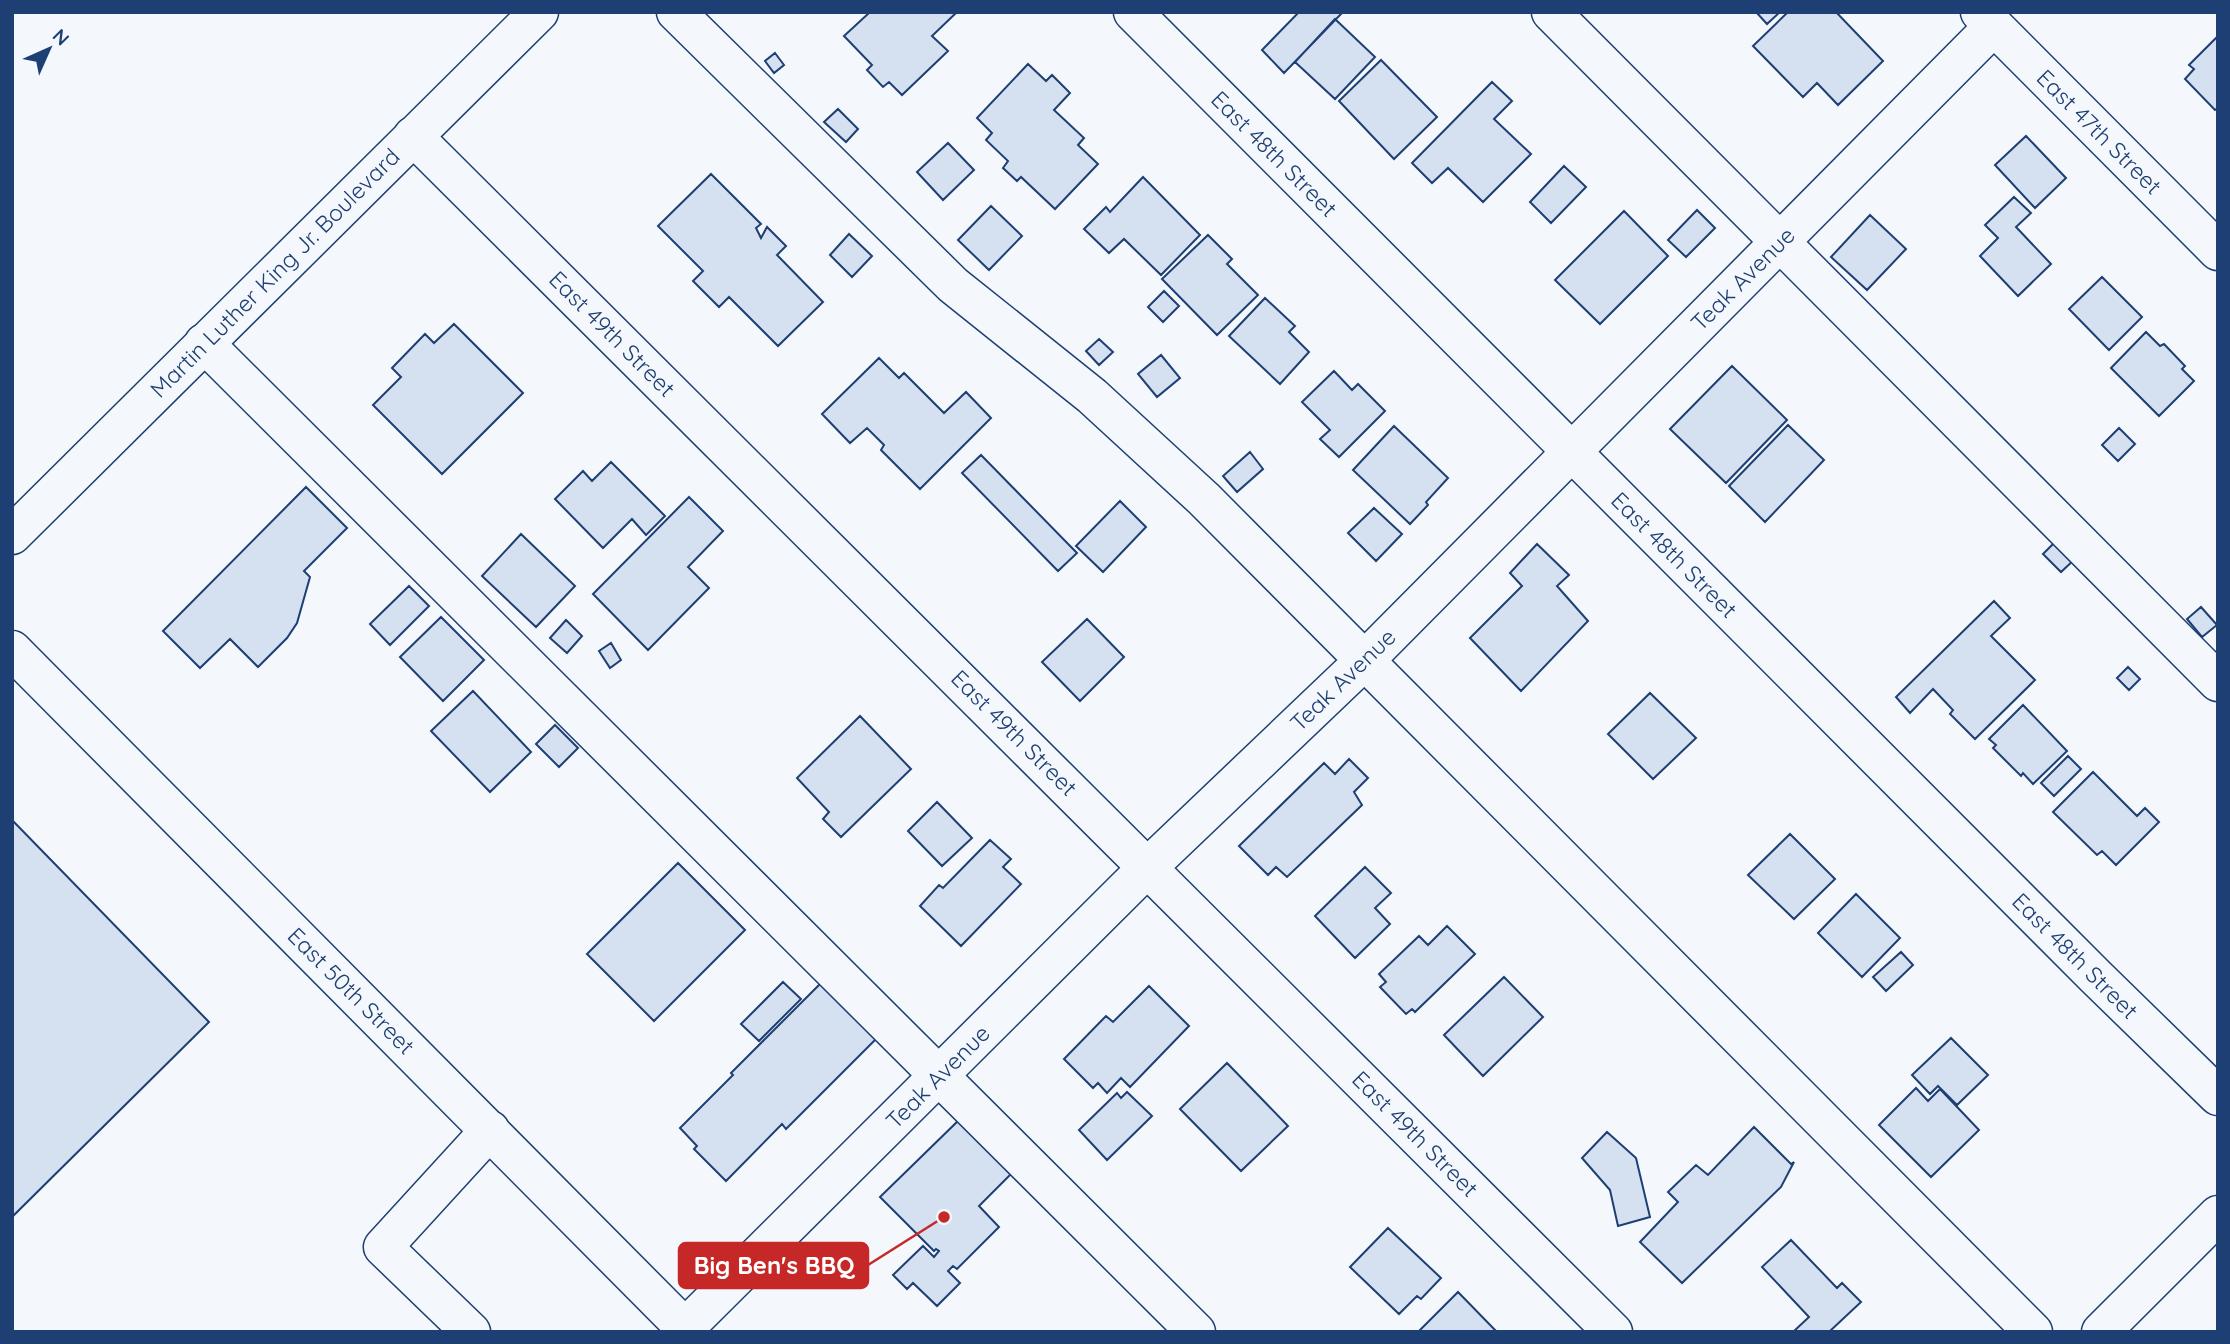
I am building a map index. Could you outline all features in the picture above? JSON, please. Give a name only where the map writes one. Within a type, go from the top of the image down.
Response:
[{"type":"street","name":"Martin Luther King Jr. Boulevard","points":[[12,536],[539,12]]},
{"type":"street","points":[[676,12],[953,285],[1092,396],[1204,499],[2033,1332]]},
{"type":"street","name":"East 48th Street","points":[[1133,12],[2218,1096]]},
{"type":"street","points":[[1551,12],[2218,682]]},
{"type":"street","name":"Teak Avenue","points":[[687,1330],[1148,867],[1365,660],[1779,243],[1987,19]]},
{"type":"street","name":"East 47th Street","points":[[1987,19],[2218,251]]},
{"type":"street","name":"East 49th Street","points":[[413,136],[1613,1332]]},
{"type":"street","points":[[204,343],[1196,1332]]},
{"type":"street","name":"East 50th Street","points":[[12,650],[687,1330]]},
{"type":"street","points":[[471,1332],[383,1247],[490,1130]]},
{"type":"street","points":[[2101,1332],[2218,1215]]},
{"type":"building","points":[[870,12],[957,12],[932,36],[948,51],[902,95],[889,82],[883,87],[867,70],[872,65],[844,36]]},
{"type":"building","points":[[1299,12],[1342,13],[1284,73],[1262,50]]},
{"type":"building","points":[[1756,12],[1780,12],[1767,24]]},
{"type":"building","points":[[1788,12],[1836,12],[1883,61],[1838,105],[1817,83],[1803,97],[1753,46]]},
{"type":"building","points":[[1335,19],[1375,57],[1335,99],[1295,62]]},
{"type":"building","points":[[2218,36],[2218,108],[2215,110],[2185,79],[2194,69],[2189,65]]},
{"type":"building","points":[[775,53],[784,65],[774,73],[765,61]]},
{"type":"building","points":[[1381,60],[1437,117],[1394,159],[1339,101]]},
{"type":"building","points":[[1028,64],[1046,81],[1052,75],[1070,93],[1054,110],[1084,138],[1078,145],[1098,164],[1055,209],[1021,177],[1017,181],[1003,168],[1008,161],[986,140],[992,133],[977,118]]},
{"type":"building","points":[[1492,82],[1512,101],[1494,119],[1531,154],[1483,202],[1448,168],[1432,183],[1412,163]]},
{"type":"building","points":[[838,109],[858,129],[846,142],[824,122]]},
{"type":"building","points":[[2026,136],[2066,178],[2035,208],[1995,165]]},
{"type":"building","points":[[948,143],[974,170],[943,200],[917,172]]},
{"type":"building","points":[[1564,166],[1586,187],[1551,223],[1530,202]]},
{"type":"building","points":[[711,174],[761,224],[756,228],[761,238],[767,227],[786,246],[777,255],[823,302],[778,346],[729,297],[719,307],[693,281],[703,271],[658,226]]},
{"type":"building","points":[[1143,177],[1200,235],[1161,275],[1124,239],[1109,253],[1084,229],[1106,207],[1110,212]]},
{"type":"building","points":[[2014,197],[2031,213],[2016,227],[2051,264],[2018,296],[1980,256],[1998,238],[1985,225]]},
{"type":"building","points":[[991,206],[1022,236],[989,270],[958,240]]},
{"type":"building","points":[[1697,210],[1715,228],[1686,257],[1668,240]]},
{"type":"building","points":[[1624,211],[1668,256],[1600,324],[1555,280]]},
{"type":"building","points":[[1870,215],[1906,249],[1867,290],[1831,257]]},
{"type":"building","points":[[849,234],[872,256],[852,277],[830,255]]},
{"type":"building","points":[[1208,235],[1232,259],[1227,264],[1258,295],[1217,335],[1162,279]]},
{"type":"building","points":[[2102,277],[2142,317],[2109,350],[2069,309]]},
{"type":"building","points":[[1164,291],[1179,306],[1163,322],[1148,307]]},
{"type":"building","points":[[1265,298],[1295,326],[1289,332],[1309,352],[1280,384],[1229,336]]},
{"type":"building","points":[[454,324],[523,393],[442,474],[373,405],[401,377],[392,368],[425,334],[434,343]]},
{"type":"building","points":[[2146,332],[2160,346],[2164,344],[2185,366],[2182,369],[2194,381],[2159,416],[2111,368]]},
{"type":"building","points":[[1099,339],[1113,352],[1099,365],[1086,351]]},
{"type":"building","points":[[1161,355],[1180,378],[1157,397],[1138,374]]},
{"type":"building","points":[[879,358],[899,378],[904,373],[944,413],[966,392],[991,418],[920,489],[881,450],[884,445],[867,428],[850,443],[822,414]]},
{"type":"building","points":[[1732,366],[1787,420],[1726,483],[1670,429]]},
{"type":"building","points":[[1334,371],[1352,390],[1358,384],[1385,411],[1339,457],[1320,439],[1330,430],[1302,402]]},
{"type":"building","points":[[1788,425],[1824,460],[1765,522],[1729,486]]},
{"type":"building","points":[[1394,426],[1448,478],[1410,524],[1353,470]]},
{"type":"building","points":[[2119,428],[2135,444],[2118,461],[2102,445]]},
{"type":"building","points":[[1250,452],[1263,469],[1237,492],[1223,476]]},
{"type":"building","points":[[981,455],[1077,553],[1058,571],[962,473]]},
{"type":"building","points":[[611,462],[665,516],[646,535],[632,519],[603,548],[555,499],[583,471],[592,481]]},
{"type":"building","points":[[306,487],[347,528],[304,571],[310,577],[297,623],[287,638],[258,667],[230,639],[200,668],[163,631]]},
{"type":"building","points":[[689,497],[723,531],[688,567],[709,588],[648,650],[593,594]]},
{"type":"building","points":[[1120,501],[1146,527],[1103,572],[1076,546]]},
{"type":"building","points":[[1374,508],[1402,534],[1376,561],[1348,533]]},
{"type":"building","points":[[521,534],[575,586],[536,627],[482,576]]},
{"type":"building","points":[[2057,540],[2075,559],[2061,572],[2043,554]]},
{"type":"building","points":[[1537,544],[1569,575],[1557,586],[1588,621],[1521,691],[1470,638],[1522,586],[1510,573]]},
{"type":"building","points":[[409,586],[429,606],[390,645],[370,624]]},
{"type":"building","points":[[1994,601],[2010,618],[1991,636],[2035,680],[1975,739],[1950,714],[1953,710],[1933,689],[1910,713],[1896,697]]},
{"type":"building","points":[[2201,607],[2217,625],[2202,637],[2187,619]]},
{"type":"building","points":[[441,617],[484,660],[443,701],[400,657]]},
{"type":"building","points":[[1087,619],[1124,657],[1080,701],[1042,662]]},
{"type":"building","points":[[566,620],[582,636],[567,653],[550,638]]},
{"type":"building","points":[[611,643],[621,660],[610,668],[599,651]]},
{"type":"building","points":[[2128,667],[2140,679],[2129,690],[2117,678]]},
{"type":"building","points":[[473,691],[531,752],[490,792],[431,731]]},
{"type":"building","points":[[1650,693],[1696,738],[1653,779],[1608,734]]},
{"type":"building","points":[[2023,705],[2067,751],[2033,784],[1993,748],[1996,745],[1989,739]]},
{"type":"building","points":[[860,716],[911,769],[841,837],[823,819],[829,812],[797,778]]},
{"type":"building","points":[[555,725],[578,748],[559,767],[536,744]]},
{"type":"building","points":[[2068,756],[2081,769],[2054,796],[2041,783]]},
{"type":"building","points":[[1349,759],[1368,778],[1354,792],[1362,805],[1287,877],[1276,867],[1268,875],[1239,846],[1324,763],[1335,774]]},
{"type":"building","points":[[2093,772],[2137,816],[2145,808],[2159,822],[2116,865],[2102,851],[2097,855],[2053,812]]},
{"type":"building","points":[[937,802],[972,838],[942,866],[908,831]]},
{"type":"building","points":[[12,820],[209,1022],[12,1217]]},
{"type":"building","points":[[1790,834],[1835,879],[1794,919],[1748,875]]},
{"type":"building","points":[[990,840],[1011,859],[1003,867],[1021,884],[961,946],[920,906],[939,885],[943,888]]},
{"type":"building","points":[[678,863],[745,930],[654,1021],[587,954]]},
{"type":"building","points":[[1365,867],[1391,893],[1375,908],[1390,924],[1355,958],[1315,916]]},
{"type":"building","points":[[1856,894],[1900,938],[1862,977],[1818,933]]},
{"type":"building","points":[[1447,926],[1475,954],[1415,1012],[1412,1009],[1406,1014],[1380,987],[1386,982],[1379,974],[1419,936],[1428,945]]},
{"type":"building","points":[[1901,952],[1913,965],[1886,991],[1873,977]]},
{"type":"building","points":[[1504,977],[1543,1017],[1483,1076],[1444,1035]]},
{"type":"building","points":[[783,982],[801,999],[759,1041],[741,1024]]},
{"type":"building","points":[[822,982],[877,1038],[786,1129],[782,1124],[726,1181],[694,1149],[697,1146],[680,1128]]},
{"type":"building","points":[[1149,986],[1189,1026],[1130,1087],[1121,1078],[1107,1093],[1098,1083],[1093,1088],[1064,1059],[1106,1016],[1113,1022]]},
{"type":"building","points":[[1951,1038],[1988,1075],[1957,1105],[1938,1086],[1930,1094],[1912,1075]]},
{"type":"building","points":[[1227,1063],[1288,1126],[1241,1171],[1180,1109]]},
{"type":"building","points":[[1916,1088],[1928,1101],[1940,1089],[1979,1130],[1931,1177],[1879,1125]]},
{"type":"building","points":[[1127,1092],[1152,1116],[1107,1160],[1079,1130],[1117,1093],[1121,1098]]},
{"type":"building","points":[[960,1119],[1013,1172],[979,1206],[999,1227],[957,1269],[953,1266],[948,1271],[960,1283],[937,1306],[913,1283],[907,1289],[893,1275],[923,1246],[934,1257],[939,1251],[934,1251],[880,1197]]},
{"type":"building","points":[[1754,1127],[1791,1164],[1794,1162],[1781,1187],[1682,1283],[1640,1242],[1678,1202],[1668,1192],[1696,1165],[1708,1175]]},
{"type":"building","points":[[1607,1132],[1636,1158],[1650,1217],[1618,1226],[1610,1190],[1582,1158]]},
{"type":"building","points":[[1388,1228],[1441,1278],[1421,1299],[1417,1296],[1399,1314],[1350,1267]]},
{"type":"building","points":[[1791,1240],[1837,1288],[1842,1283],[1861,1302],[1829,1332],[1793,1332],[1809,1317],[1762,1267]]},
{"type":"building","points":[[1458,1292],[1497,1332],[1418,1332]]},
{"type":"place","name":"Big Ben's BBQ","points":[[944,1217]]}]
